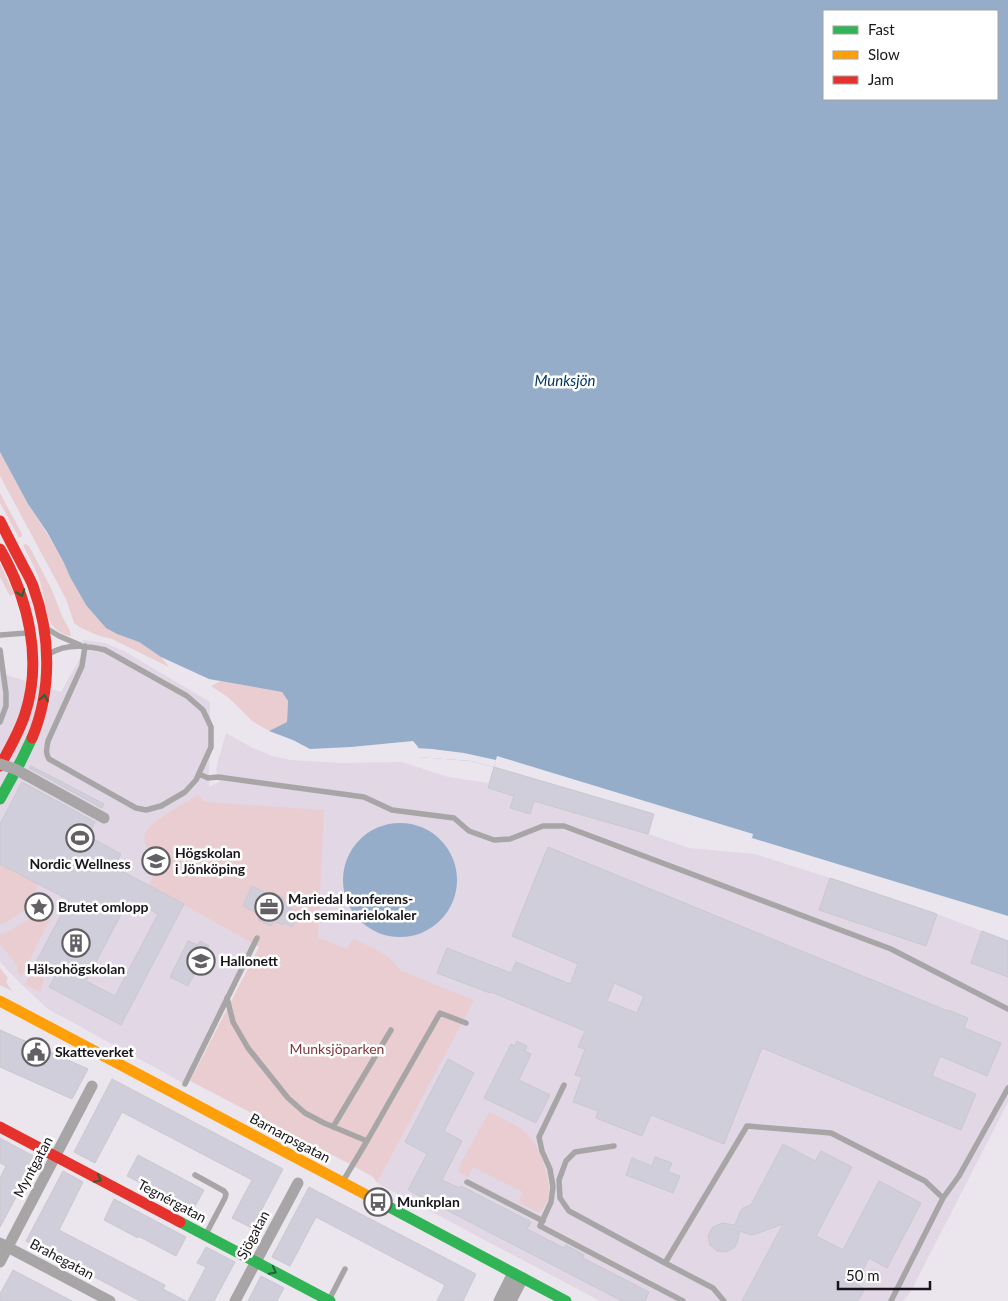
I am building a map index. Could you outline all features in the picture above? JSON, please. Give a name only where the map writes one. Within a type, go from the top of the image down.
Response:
[{"type":"main road","points":[[0,521],[33,585],[40,607],[46,656],[45,692],[39,720],[19,765],[0,799]]},
{"type":"main road","points":[[0,549],[22,594],[28,622],[32,674],[28,704],[22,722],[0,765]]},
{"type":"main road","name":"Barnarpsgatan","points":[[0,1001],[566,1301]]},
{"type":"main road","name":"Tegnérgatan","points":[[0,1127],[329,1301]]},
{"type":"street","points":[[0,765],[15,769],[104,818]]},
{"type":"street","name":"Myntgatan","points":[[0,1262],[4,1245],[55,1156],[92,1086]]},
{"type":"street","name":"Sjögatan","points":[[235,1301],[298,1183]]},
{"type":"street","name":"Brahegatan","points":[[4,1245],[110,1301]]},
{"type":"street","points":[[499,1301],[518,1276]]},
{"type":"street","points":[[511,1301],[518,1276]]},
{"type":"lane","points":[[43,626],[59,636],[83,646],[105,650],[187,696],[203,710],[211,727],[211,747],[196,780],[185,792],[161,806],[146,810],[136,808],[49,759],[46,751],[48,741],[82,666],[83,646]]},
{"type":"lane","points":[[0,635],[29,633]]},
{"type":"lane","points":[[46,656],[62,648],[83,646]]},
{"type":"lane","points":[[0,650],[6,693],[6,706],[0,722]]},
{"type":"lane","points":[[199,774],[208,778],[218,777],[364,797],[392,810],[454,818],[469,831],[494,840],[510,839],[543,826],[564,826],[891,949],[1008,1008]]},
{"type":"lane","points":[[184,1084],[257,938]]},
{"type":"lane","points":[[227,998],[233,1022],[248,1048],[288,1098],[304,1113],[367,1141]]},
{"type":"lane","points":[[342,1183],[440,1013],[466,1023]]},
{"type":"lane","points":[[333,1127],[391,1030]]},
{"type":"lane","points":[[564,1085],[539,1137],[542,1151],[550,1169],[553,1187],[551,1202],[540,1226],[683,1301]]},
{"type":"lane","points":[[891,1301],[943,1198],[959,1176],[1008,1088]]},
{"type":"lane","points":[[665,1263],[747,1126],[831,1132],[926,1181],[943,1198]]},
{"type":"lane","points":[[614,1146],[575,1152],[566,1161],[559,1180],[560,1198],[569,1211],[713,1288],[724,1301]]},
{"type":"lane","points":[[195,1175],[224,1191],[226,1194],[205,1236]]},
{"type":"lane","points":[[467,1182],[543,1220]]},
{"type":"lane","points":[[329,1301],[345,1269]]},
{"type":"shaded area","points":[[83,640],[104,643],[124,651],[210,702],[209,787],[219,782],[216,769],[226,733],[272,756],[291,760],[341,763],[402,762],[448,777],[489,783],[494,767],[654,814],[649,834],[689,848],[755,854],[937,914],[1008,941],[1008,1102],[911,1291],[903,1301],[600,1301],[377,1183],[473,1000],[318,937],[323,813],[257,939],[185,1084],[48,1009],[0,962],[0,673],[61,692],[81,656]]},
{"type":"green space","points":[[0,452],[86,605],[117,634],[139,642],[161,657],[169,667],[112,639],[81,628],[74,623],[66,599],[0,476]]},
{"type":"green space","points":[[0,493],[22,534],[19,538],[0,503]]},
{"type":"green space","points":[[23,545],[29,546],[52,590],[71,636],[62,634],[53,626],[49,619],[39,580]]},
{"type":"green space","points":[[0,563],[14,594],[10,596],[0,577]]},
{"type":"green space","points":[[221,681],[282,692],[288,701],[287,722],[269,731],[252,721],[229,698],[211,686]]},
{"type":"green space","name":"Munksjöparken","points":[[198,795],[205,802],[324,810],[318,937],[348,949],[354,939],[385,955],[400,970],[474,1000],[377,1183],[373,1177],[359,1169],[190,1081],[259,947],[149,885],[158,866],[155,867],[149,862],[151,853],[145,843],[144,837],[146,832],[162,817]]},
{"type":"green space","points":[[0,864],[39,884],[26,903],[27,909],[3,924],[0,924]]},
{"type":"green space","points":[[46,917],[50,919],[21,977],[17,966],[0,945],[0,934],[6,933],[31,918],[38,920]]},
{"type":"green space","points":[[0,968],[8,978],[6,982],[12,991],[0,985]]},
{"type":"green space","points":[[32,969],[44,980],[40,992],[25,984]]},
{"type":"green space","points":[[489,1112],[522,1130],[531,1138],[535,1145],[543,1161],[549,1186],[548,1198],[541,1211],[538,1212],[518,1202],[523,1192],[473,1167],[468,1177],[459,1172],[459,1167]]},
{"type":"water","name":"Munksjön","points":[[0,0],[1008,0],[1008,916],[752,838],[753,834],[497,756],[494,767],[471,761],[419,757],[418,747],[413,741],[310,749],[269,731],[287,722],[288,701],[282,692],[209,679],[161,657],[139,642],[106,628],[86,605],[47,532],[28,504],[0,452]]},
{"type":"water","points":[[400,823],[422,827],[432,832],[448,848],[453,858],[457,880],[453,902],[448,912],[432,928],[422,933],[400,937],[378,933],[368,928],[352,912],[347,902],[343,880],[347,858],[352,848],[368,832],[378,827]]},
{"type":"pier","points":[[415,748],[464,753],[496,760],[494,767],[471,761],[417,757]]},
{"type":"building","points":[[31,766],[104,804],[102,808],[29,768]]},
{"type":"building","points":[[494,767],[654,814],[648,834],[534,801],[530,814],[510,808],[514,796],[488,788]]},
{"type":"building","points":[[22,782],[95,822],[88,836],[121,854],[114,867],[184,904],[121,1025],[49,987],[56,975],[35,964],[69,900],[0,864],[0,824]],"holes":[[[129,899],[158,914],[115,996],[86,981]]]},
{"type":"building","points":[[548,847],[968,1018],[964,1028],[1001,1043],[987,1076],[940,1056],[932,1076],[976,1094],[961,1130],[762,1048],[724,1144],[651,1115],[642,1136],[596,1118],[598,1111],[573,1102],[582,1077],[575,1075],[585,1049],[578,1047],[585,1031],[491,992],[437,973],[447,948],[511,973],[516,962],[570,984],[578,964],[512,936]],"holes":[[[614,983],[644,996],[637,1013],[607,1001]]]},
{"type":"building","points":[[830,878],[937,914],[926,946],[819,910]]},
{"type":"building","name":"Mariedal konferens- och seminarielokaler","points":[[252,886],[270,895],[272,892],[284,898],[283,901],[292,906],[291,909],[299,913],[292,927],[274,921],[271,926],[258,920],[261,915],[243,906]]},
{"type":"building","points":[[982,931],[1008,941],[1008,977],[971,963]]},
{"type":"building","name":"Hallonett","points":[[188,941],[198,945],[200,941],[209,946],[188,986],[170,977]]},
{"type":"building","points":[[0,1030],[88,1069],[72,1099],[0,1067]]},
{"type":"building","points":[[517,1041],[527,1046],[525,1051],[531,1054],[519,1080],[550,1095],[536,1123],[484,1098],[511,1044],[515,1046]]},
{"type":"building","points":[[448,1059],[474,1073],[444,1131],[462,1141],[442,1180],[459,1188],[461,1186],[531,1222],[527,1229],[564,1248],[566,1245],[584,1255],[583,1258],[649,1292],[645,1301],[622,1301],[408,1190],[427,1154],[405,1142]]},
{"type":"building","points":[[112,1079],[283,1169],[252,1228],[232,1218],[252,1180],[122,1112],[95,1163],[74,1152]]},
{"type":"building","points":[[0,1138],[37,1158],[0,1227],[0,1178],[6,1166],[0,1163]]},
{"type":"building","points":[[783,1144],[815,1161],[821,1151],[852,1167],[816,1236],[843,1250],[879,1181],[921,1203],[887,1268],[869,1258],[856,1284],[865,1289],[858,1301],[742,1301],[783,1224],[751,1235],[740,1231],[734,1248],[726,1252],[717,1251],[710,1245],[708,1235],[713,1227],[722,1223],[735,1225],[743,1208],[751,1205]]},
{"type":"building","points":[[138,1155],[204,1190],[193,1210],[127,1176]]},
{"type":"building","points":[[655,1157],[672,1163],[668,1172],[680,1176],[673,1193],[626,1175],[632,1158],[652,1166]]},
{"type":"building","points":[[63,1171],[83,1182],[59,1230],[165,1285],[163,1289],[186,1301],[140,1301],[26,1241]]},
{"type":"building","points":[[309,1187],[476,1274],[463,1301],[437,1301],[445,1285],[316,1217],[290,1266],[272,1257]]},
{"type":"building","points":[[114,1199],[186,1237],[176,1256],[104,1220]]},
{"type":"building","points":[[206,1247],[235,1262],[214,1301],[188,1301],[206,1267],[197,1263]]},
{"type":"building","points":[[13,1270],[72,1301],[0,1301],[0,1294]]},
{"type":"building","points":[[261,1276],[284,1288],[277,1301],[248,1301]]},
{"type":"traffic: fast","points":[[0,799],[32,738]]},
{"type":"traffic: fast","points":[[376,1200],[566,1301]]},
{"type":"traffic: fast","points":[[180,1222],[330,1301]]},
{"type":"traffic: slow","points":[[0,1001],[376,1200]]},
{"type":"traffic: jam","points":[[0,521],[32,583],[39,605],[46,643],[46,682],[39,720],[32,738]]},
{"type":"traffic: jam","points":[[0,549],[10,568],[25,608],[30,629],[33,672],[25,714],[0,766]]},
{"type":"traffic: jam","points":[[0,1127],[180,1222]]},
{"type":"place","name":"Nordic Wellness","points":[[80,838]]},
{"type":"place","name":"Högskolan i Jönköping","points":[[156,861]]},
{"type":"place","name":"Brutet omlopp","points":[[39,907]]},
{"type":"place","name":"Mariedal konferens- och seminarielokaler","points":[[269,907]]},
{"type":"place","name":"Hälsohögskolan","points":[[76,943]]},
{"type":"place","name":"Hallonett","points":[[201,961]]},
{"type":"place","name":"Skatteverket","points":[[36,1052]]},
{"type":"place","name":"Munkplan","points":[[378,1202]]}]
